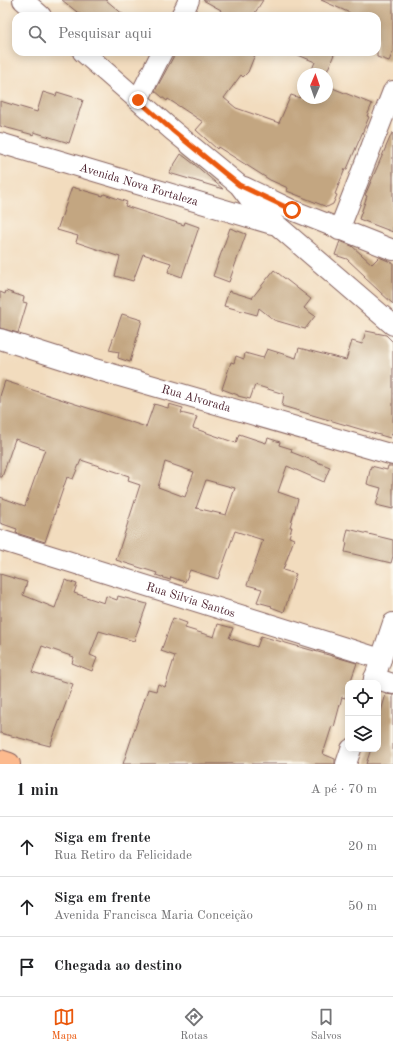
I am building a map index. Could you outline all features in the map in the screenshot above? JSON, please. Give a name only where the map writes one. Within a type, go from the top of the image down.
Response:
[{"type":"main road","points":[[0,761],[9,764]]},
{"type":"street","points":[[23,0],[36,12]]},
{"type":"street","points":[[182,12],[188,0]]},
{"type":"street","points":[[87,56],[172,130],[239,185],[256,207],[393,324]]},
{"type":"street","points":[[138,100],[160,56]]},
{"type":"street","points":[[339,230],[393,91]]},
{"type":"street","name":"Avenida Nova Fortaleza","points":[[0,143],[278,226]]},
{"type":"street","points":[[239,185],[339,230],[393,250]]},
{"type":"street","name":"Rua Alvorada","points":[[0,339],[88,367],[393,455]]},
{"type":"street","name":"Rua Silvia Santos","points":[[0,540],[381,659]]},
{"type":"street","points":[[380,680],[381,659],[393,623]]},
{"type":"street","points":[[346,764],[350,752]]},
{"type":"building","points":[[62,0],[106,0],[120,12],[77,12]]},
{"type":"building","points":[[203,0],[263,0],[256,12],[220,12],[221,10]]},
{"type":"building","points":[[321,0],[393,0],[393,52],[389,61],[377,57],[381,56],[381,12],[348,12]]},
{"type":"building","points":[[174,56],[254,56],[248,72],[243,77],[241,75],[224,98],[236,108],[279,123],[291,95],[297,97],[297,104],[333,104],[333,88],[372,104],[367,116],[369,117],[335,194],[337,195],[333,204],[327,207],[287,191],[288,188],[270,180],[218,147],[217,149],[196,130],[203,122],[168,99],[167,101],[155,91]]},
{"type":"building","points":[[301,56],[333,56],[328,68],[312,68],[315,62]]},
{"type":"building","points":[[43,92],[56,96],[57,92],[83,100],[69,143],[34,132],[34,135],[0,126],[0,101],[37,112]]},
{"type":"building","points":[[392,133],[393,232],[359,219],[367,196],[365,195]]},
{"type":"building","points":[[181,154],[194,164],[223,189],[169,173]]},
{"type":"building","points":[[72,187],[103,196],[104,194],[127,202],[125,206],[184,225],[185,222],[199,227],[182,277],[168,272],[171,263],[143,254],[133,281],[115,276],[120,257],[76,242],[78,236],[57,230]]},
{"type":"building","points":[[230,228],[246,234],[229,282],[213,276]]},
{"type":"building","points":[[340,241],[352,246],[372,264],[379,257],[393,263],[393,304],[347,259],[335,255]]},
{"type":"building","points":[[274,270],[311,299],[304,308],[315,316],[305,329],[274,320],[259,308],[257,315],[224,306],[229,291],[252,298]]},
{"type":"building","points":[[6,291],[24,297],[23,302],[27,303],[18,333],[0,328],[0,292],[5,294]]},
{"type":"building","points":[[122,314],[142,320],[130,362],[118,358],[119,352],[109,350]]},
{"type":"building","points":[[366,331],[386,335],[393,342],[393,431],[390,438],[282,406],[284,394],[255,385],[250,399],[238,396],[222,389],[231,362],[234,363],[236,356],[244,359],[245,353],[263,358],[267,349],[296,358],[299,348],[346,360],[352,341],[362,344]]},
{"type":"building","points":[[5,381],[146,427],[154,404],[168,408],[169,404],[183,408],[181,413],[197,417],[193,428],[236,443],[239,434],[266,443],[268,438],[280,442],[279,445],[292,449],[291,452],[330,467],[324,482],[287,466],[278,492],[298,499],[290,527],[292,527],[289,537],[294,539],[283,570],[296,574],[284,612],[271,607],[272,606],[257,602],[262,589],[247,585],[263,540],[235,531],[218,579],[190,570],[185,582],[171,577],[170,580],[156,575],[157,573],[116,560],[140,485],[128,481],[129,476],[81,460],[73,479],[67,477],[45,542],[16,533],[17,529],[0,523],[0,497],[25,506],[45,449],[15,439],[2,477],[0,477],[0,396]],"holes":[[[165,462],[194,472],[185,497],[158,487]],[[206,480],[235,488],[226,515],[196,508]]]},
{"type":"building","points":[[371,466],[387,470],[388,466],[393,466],[393,509],[376,505],[381,488],[367,484]]},
{"type":"building","points":[[348,529],[393,540],[393,556],[391,563],[345,552],[347,543],[345,542]]},
{"type":"building","points":[[0,574],[27,582],[23,595],[55,608],[65,580],[77,584],[74,593],[104,603],[106,596],[117,600],[118,596],[147,604],[134,641],[99,631],[90,655],[97,658],[92,671],[72,663],[74,657],[42,646],[32,672],[73,684],[50,746],[0,733]]},
{"type":"building","points":[[173,618],[187,623],[185,628],[214,637],[218,624],[233,628],[229,638],[257,647],[261,636],[357,663],[351,680],[345,680],[345,698],[342,697],[334,727],[332,726],[323,754],[335,759],[335,764],[123,764],[148,689],[156,691],[158,684],[165,687],[175,656],[161,651]]},
{"type":"building","points":[[386,694],[393,695],[393,764],[366,764],[370,752],[381,752],[381,712]]},
{"type":"route","points":[[138,100],[239,185],[292,210]]}]
